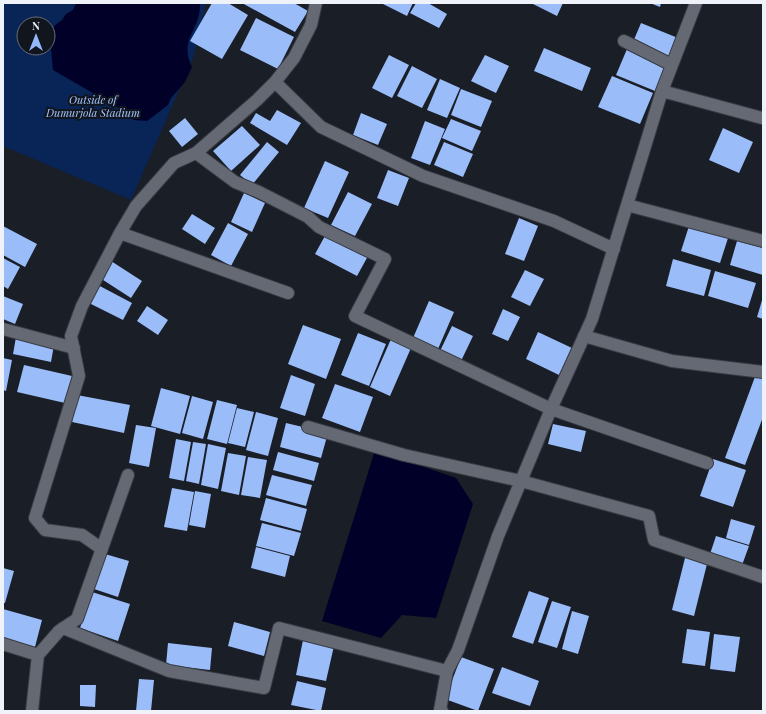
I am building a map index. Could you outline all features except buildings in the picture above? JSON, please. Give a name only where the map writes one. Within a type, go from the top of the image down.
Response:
[{"type":"street","points":[[102,549],[82,535],[44,530],[35,518],[79,376],[71,336],[82,306],[120,233],[136,206],[174,163],[196,153],[257,100],[275,82],[294,58],[311,25],[316,3]]},
{"type":"street","points":[[442,711],[440,710],[447,671],[458,650],[498,536],[551,409],[592,319],[662,91],[696,3]]},
{"type":"street","points":[[624,41],[672,65]]},
{"type":"street","points":[[275,82],[321,127],[423,176],[554,221],[614,249]]},
{"type":"street","points":[[662,91],[762,118]]},
{"type":"street","points":[[196,153],[235,182],[259,192],[308,217],[319,227],[385,259],[355,316],[551,409],[707,463]]},
{"type":"street","points":[[628,205],[763,241]]},
{"type":"street","points":[[120,233],[288,293]]},
{"type":"street","points":[[3,329],[74,348]]},
{"type":"street","points":[[584,336],[672,361],[763,372]]},
{"type":"street","points":[[308,427],[404,454],[521,481],[649,516],[654,540],[763,577]]},
{"type":"street","points":[[32,711],[38,655],[63,628],[78,619],[128,475]]},
{"type":"street","points":[[63,628],[169,671],[264,688],[279,628],[447,671]]},
{"type":"street","points":[[3,644],[38,655]]},
{"type":"green space","name":"Outside of Dumurjola Stadium","points":[[3,3],[206,3],[193,58],[131,200],[3,146]]},
{"type":"shaded area","points":[[76,3],[200,3],[197,21],[187,49],[192,67],[185,82],[171,98],[168,105],[147,121],[134,120],[124,111],[53,70],[52,56],[56,56],[56,24],[62,20],[66,14],[73,10]]},
{"type":"shaded area","points":[[375,450],[456,478],[473,504],[436,618],[402,615],[381,638],[322,621]]}]
